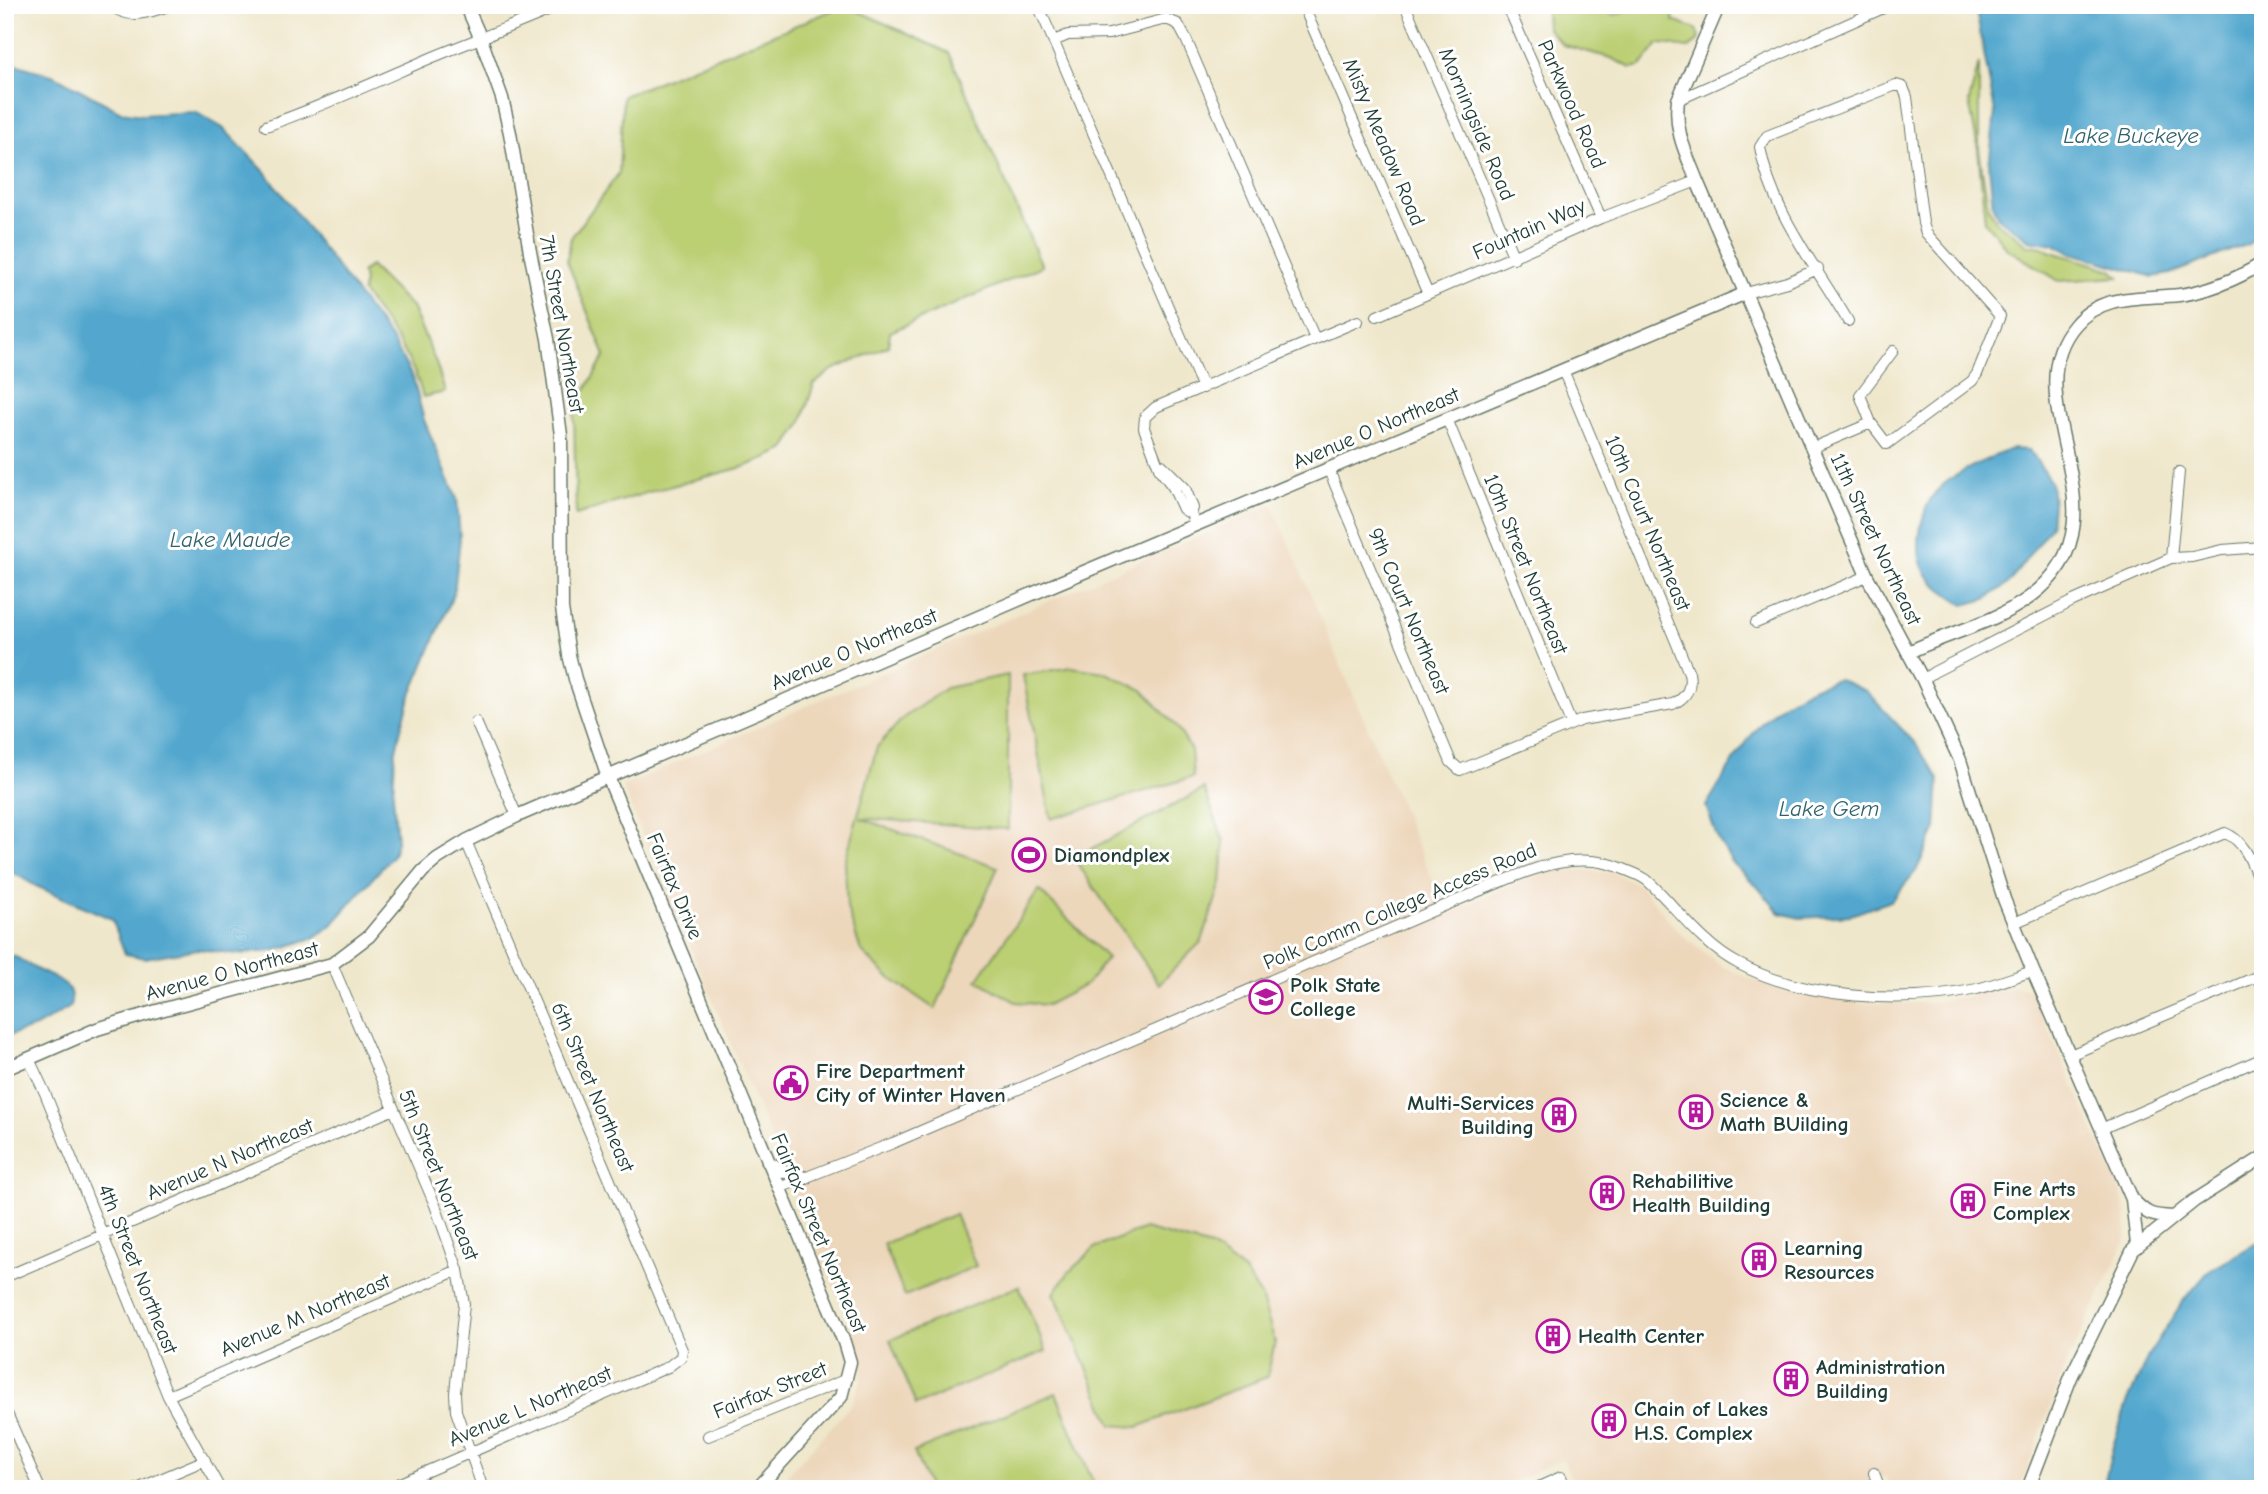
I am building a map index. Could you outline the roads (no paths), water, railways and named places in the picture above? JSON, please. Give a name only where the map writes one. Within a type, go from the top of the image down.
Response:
[{"type":"street","points":[[111,5],[123,13],[133,14],[149,13],[172,5]]},
{"type":"street","name":"7th Street Northeast","points":[[466,5],[502,98],[548,339],[561,435],[561,591],[564,631],[575,679],[608,777]]},
{"type":"street","points":[[266,126],[318,108],[561,5]]},
{"type":"street","points":[[1038,5],[1203,387]]},
{"type":"street","name":"Misty Meadow Road","points":[[1304,5],[1428,295]]},
{"type":"street","name":"Morningside Road","points":[[1405,5],[1514,258]]},
{"type":"street","name":"Parkwood Road","points":[[1507,5],[1601,218]]},
{"type":"street","name":"11th Street Northeast","points":[[1719,5],[1678,100],[1678,130],[1867,576],[1909,652],[1959,760],[2004,900],[2132,1199],[2137,1245]]},
{"type":"street","points":[[1678,100],[1890,5]]},
{"type":"street","points":[[1054,41],[1068,35],[1109,34],[1166,19],[1178,24],[1315,339]]},
{"type":"street","points":[[1848,321],[1789,225],[1763,163],[1760,147],[1767,136],[1896,85],[1903,87],[1909,111],[1926,233],[2000,316],[1972,381],[1888,444],[1871,423],[1860,395],[1893,351]]},
{"type":"street","name":"Fountain Way","points":[[1377,316],[1601,218],[1698,181]]},
{"type":"street","points":[[1909,652],[2015,606],[2029,597],[2054,574],[2067,550],[2074,517],[2072,476],[2056,397],[2057,365],[2067,337],[2085,316],[2096,307],[2118,299],[2180,295],[2224,284],[2263,263]]},
{"type":"street","points":[[1746,293],[1787,282],[1818,269]]},
{"type":"street","name":"Avenue O Northeast","points":[[5,1069],[109,1026],[332,964],[369,936],[423,871],[437,859],[466,841],[517,816],[1193,519],[1328,468],[1746,293]]},
{"type":"street","points":[[1193,519],[1193,508],[1185,488],[1158,463],[1144,428],[1145,417],[1156,408],[1358,321]]},
{"type":"street","name":"10th Court Northeast","points":[[1563,370],[1691,681],[1688,691],[1680,701],[1673,704],[1571,723]]},
{"type":"street","name":"10th Street Northeast","points":[[1447,419],[1571,723]]},
{"type":"street","points":[[1812,448],[1871,423]]},
{"type":"street","name":"9th Court Northeast","points":[[1328,468],[1451,762],[1460,770],[1571,723]]},
{"type":"street","points":[[2171,558],[2179,472]]},
{"type":"street","points":[[1923,680],[2073,601],[2171,558],[2263,547]]},
{"type":"street","points":[[1756,623],[1867,576]]},
{"type":"street","points":[[476,722],[517,816]]},
{"type":"street","name":"Fairfax Drive","points":[[608,777],[706,1010]]},
{"type":"street","points":[[2014,923],[2225,833],[2242,843],[2263,890]]},
{"type":"street","name":"6th Street Northeast","points":[[466,841],[682,1350]]},
{"type":"street","name":"Polk Comm College Access Road","points":[[779,1188],[893,1143],[1547,864],[1584,859],[1615,865],[1647,880],[1706,940],[1737,963],[1777,980],[1830,992],[1883,997],[1931,996],[1977,989],[2033,971]]},
{"type":"street","name":"5th Street Northeast","points":[[332,964],[447,1234],[458,1270],[464,1304],[455,1393],[456,1411],[484,1489]]},
{"type":"street","points":[[2070,1055],[2263,974]]},
{"type":"street","name":"Fairfax Street Northeast","points":[[706,1010],[844,1342],[850,1362],[847,1379]]},
{"type":"street","points":[[2101,1129],[2263,1058]]},
{"type":"street","name":"4th Street Northeast","points":[[29,1059],[46,1093],[168,1396],[220,1489]]},
{"type":"street","name":"Avenue N Northeast","points":[[5,1277],[394,1110]]},
{"type":"street","points":[[2028,1489],[2071,1377],[2137,1245],[2194,1201],[2263,1157]]},
{"type":"street","points":[[768,1162],[805,1178]]},
{"type":"street","points":[[2132,1199],[2144,1212],[2153,1216],[2173,1217]]},
{"type":"street","name":"Avenue M Northeast","points":[[168,1396],[458,1270]]},
{"type":"street","name":"Avenue L Northeast","points":[[386,1489],[668,1367],[681,1357],[682,1350]]},
{"type":"street","points":[[757,1489],[841,1397],[847,1379]]},
{"type":"street","name":"Fairfax Street","points":[[708,1436],[847,1379]]},
{"type":"street","points":[[5,1409],[40,1489]]},
{"type":"street","points":[[137,1489],[205,1460]]},
{"type":"street","points":[[1874,1473],[1879,1488]]},
{"type":"street","points":[[1534,1489],[1561,1477],[1566,1489]]},
{"type":"water","name":"Lake Buckeye","points":[[1975,5],[2263,5],[2263,234],[2248,244],[2170,274],[2153,277],[2072,253],[2054,244],[2029,240],[1998,217],[1993,207],[1989,166],[1995,112]]},
{"type":"water","name":"Lake Maude","points":[[5,63],[55,76],[121,112],[142,115],[195,112],[223,128],[266,173],[392,340],[413,378],[424,420],[457,499],[460,539],[454,593],[411,695],[395,754],[393,795],[397,841],[393,855],[331,926],[313,938],[273,951],[237,954],[198,949],[145,958],[125,954],[112,919],[36,886],[5,868]]},
{"type":"water","points":[[2011,449],[2028,450],[2051,483],[2051,526],[2009,583],[1986,599],[1964,605],[1932,581],[1921,563],[1919,538],[1927,506],[1939,489],[1958,474]]},
{"type":"water","name":"Lake Gem","points":[[1838,679],[1866,691],[1915,743],[1939,779],[1936,829],[1916,871],[1891,901],[1851,915],[1800,918],[1780,913],[1734,865],[1718,839],[1706,806],[1742,748],[1764,720],[1795,696]]},
{"type":"water","points":[[5,953],[67,986],[71,999],[70,1007],[36,1027],[5,1037]]},
{"type":"water","points":[[2263,1239],[2263,1489],[2103,1489],[2127,1403],[2149,1354],[2183,1301],[2208,1272]]},
{"type":"place","name":"Diamondplex","points":[[1029,855]]},
{"type":"place","name":"Polk State College","points":[[1266,997]]},
{"type":"place","name":"Fire Department City of Winter Haven","points":[[791,1083]]},
{"type":"place","name":"Science & Math BUilding","points":[[1696,1112]]},
{"type":"place","name":"Multi-Services Building","points":[[1559,1115]]},
{"type":"place","name":"Rehabilitive Health Building","points":[[1607,1193]]},
{"type":"place","name":"Fine Arts Complex","points":[[1968,1201]]},
{"type":"place","name":"Learning Resources","points":[[1759,1260]]},
{"type":"place","name":"Health Center","points":[[1553,1336]]},
{"type":"place","name":"Administration Building","points":[[1791,1379]]},
{"type":"place","name":"Chain of Lakes H.S. Complex","points":[[1609,1421]]}]
